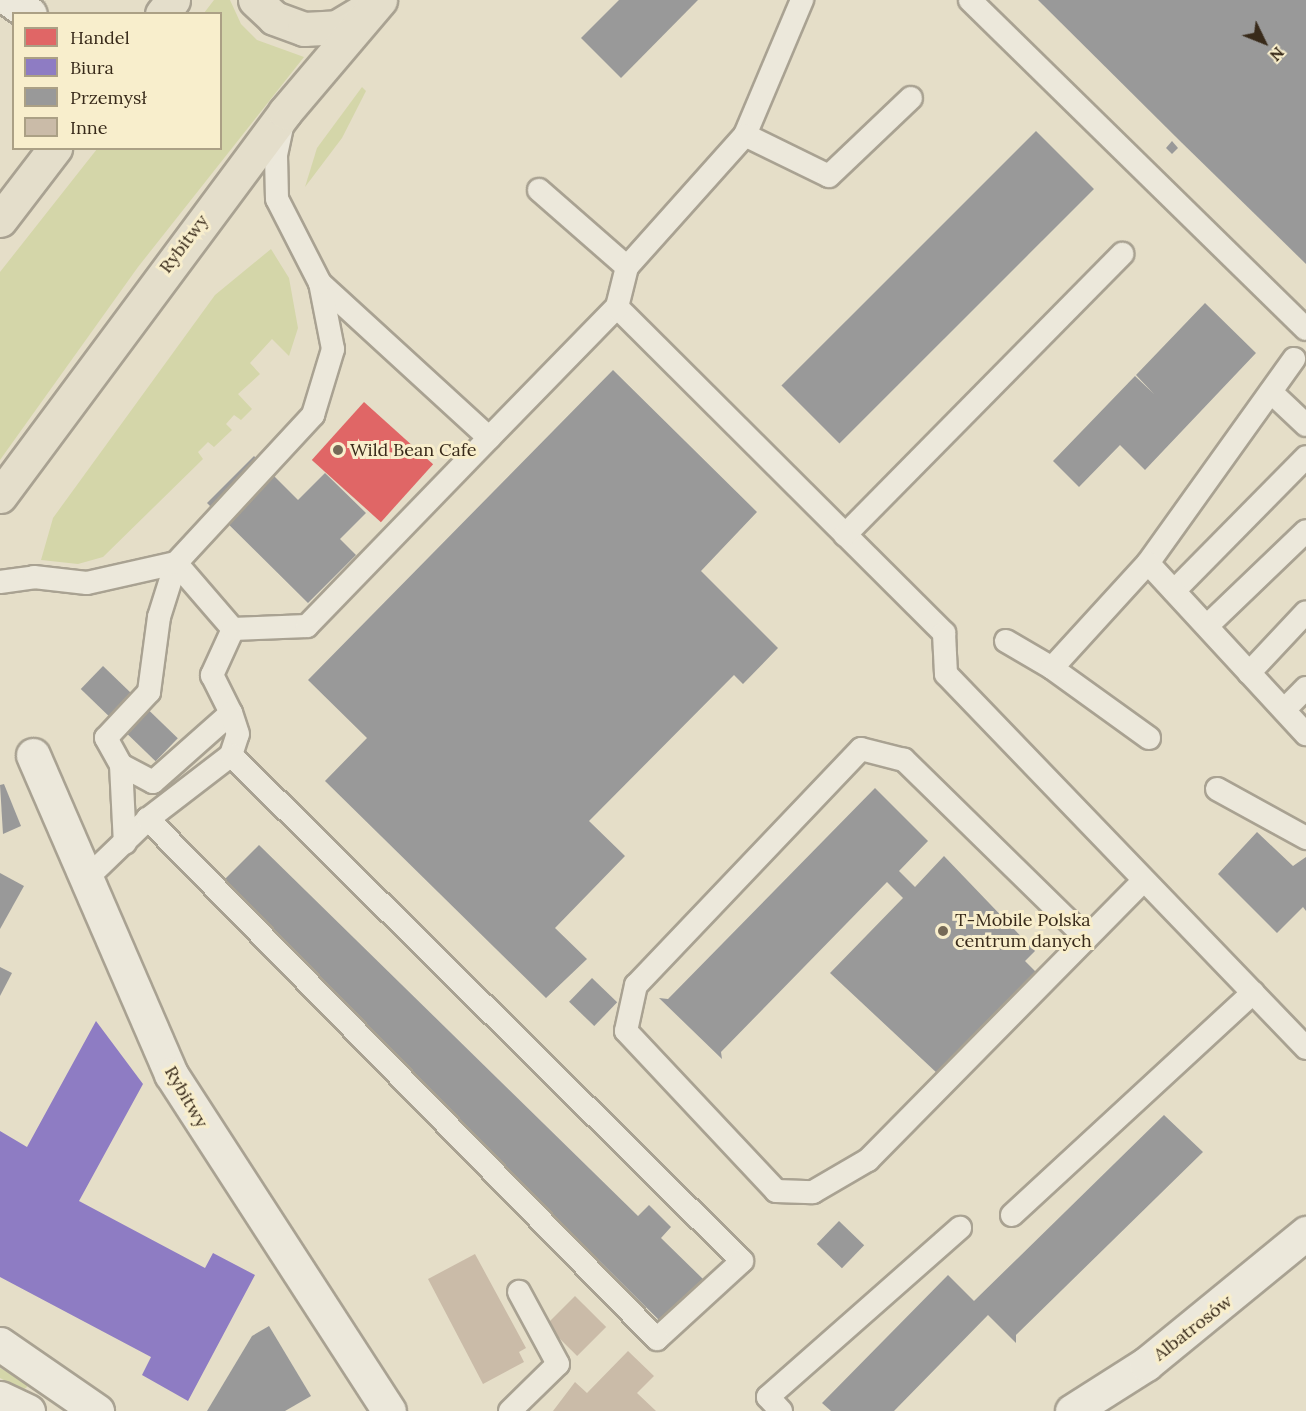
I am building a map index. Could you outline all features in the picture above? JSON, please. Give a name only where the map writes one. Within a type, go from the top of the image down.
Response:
[{"type":"main road","points":[[164,12],[173,0]]},
{"type":"main road","points":[[255,0],[288,25],[322,30],[351,20],[379,0]]},
{"type":"main road","name":"Rybitwy","points":[[0,496],[285,112],[379,0]]},
{"type":"main road","points":[[0,220],[53,150]]},
{"type":"street","points":[[10,0],[27,12]]},
{"type":"street","name":"Rybitwy","points":[[33,755],[88,876],[171,1074],[389,1411]]},
{"type":"street","name":"Albatrosów","points":[[1072,1411],[1146,1365],[1306,1233]]},
{"type":"street","points":[[0,1344],[97,1411]]},
{"type":"street","points":[[0,1398],[28,1411]]},
{"type":"lane","points":[[233,629],[307,626],[617,307],[627,267],[745,135],[802,0]]},
{"type":"lane","points":[[970,0],[1303,320]]},
{"type":"lane","points":[[745,135],[829,176],[911,99]]},
{"type":"lane","points":[[124,843],[121,765],[106,738],[149,692],[159,617],[176,563],[313,415],[333,349],[320,283],[277,199],[276,155],[285,112]]},
{"type":"lane","points":[[538,190],[627,267]]},
{"type":"lane","points":[[845,535],[1122,254]]},
{"type":"lane","points":[[320,283],[489,438]]},
{"type":"lane","points":[[617,307],[944,633],[946,674],[1143,881],[1306,1047]]},
{"type":"lane","points":[[1052,668],[1148,563],[1294,359]]},
{"type":"lane","points":[[1271,392],[1306,425]]},
{"type":"lane","points":[[1174,591],[1306,457]]},
{"type":"lane","points":[[1207,626],[1306,531]]},
{"type":"lane","points":[[0,582],[34,577],[87,583],[176,563]]},
{"type":"lane","points":[[176,563],[233,629]]},
{"type":"lane","points":[[1148,563],[1306,734]]},
{"type":"lane","points":[[1249,673],[1306,612]]},
{"type":"lane","points":[[88,876],[148,819],[231,755],[238,734],[231,712],[212,675],[233,629]]},
{"type":"lane","points":[[1006,641],[1052,668],[1149,738]]},
{"type":"lane","points":[[1284,710],[1306,688]]},
{"type":"lane","points":[[121,765],[153,782],[231,712]]},
{"type":"lane","points":[[1086,938],[904,760],[861,749],[636,985],[626,1031],[776,1191],[813,1192],[868,1160],[1143,881]]},
{"type":"lane","points":[[148,819],[657,1339],[742,1261],[231,755]]},
{"type":"lane","points":[[1217,789],[1306,838]]},
{"type":"lane","points":[[1012,1215],[1253,993]]},
{"type":"lane","points":[[781,1411],[768,1397],[960,1228]]},
{"type":"lane","points":[[510,1411],[558,1364],[519,1292]]},
{"type":"green space","points":[[214,0],[230,0],[241,24],[257,40],[304,57],[138,267],[0,460],[0,272],[96,150],[222,150],[222,12],[205,12]]},
{"type":"green space","points":[[362,87],[366,91],[342,138],[305,187],[317,148]]},
{"type":"green space","points":[[271,249],[289,278],[298,328],[289,356],[272,339],[250,363],[260,374],[238,394],[252,409],[241,420],[234,415],[226,424],[232,430],[214,447],[208,442],[198,452],[203,459],[103,557],[78,564],[41,560],[53,518],[215,295]]},
{"type":"green space","points":[[0,1368],[26,1382],[27,1387],[23,1390],[0,1378]]},
{"type":"building: Handel","points":[[364,402],[433,464],[381,522],[312,460]]},
{"type":"building: Biura","points":[[96,1021],[143,1084],[79,1201],[205,1268],[213,1253],[255,1275],[188,1401],[142,1375],[151,1357],[0,1277],[0,1131],[27,1147]]},
{"type":"building: Przemysł","points":[[619,0],[698,0],[621,78],[581,38]]},
{"type":"building: Przemysł","points":[[1038,0],[1306,0],[1306,264],[1180,141]]},
{"type":"building: Przemysł","points":[[1036,131],[1094,189],[839,444],[781,386]]},
{"type":"building: Przemysł","points":[[1172,141],[1178,148],[1172,154],[1166,148]]},
{"type":"building: Przemysł","points":[[1205,303],[1256,353],[1145,470],[1120,445],[1079,487],[1053,461],[1135,376],[1154,394],[1136,375]]},
{"type":"building: Przemysł","points":[[613,370],[757,512],[701,571],[778,648],[743,684],[734,675],[589,821],[625,856],[555,928],[587,959],[546,998],[325,781],[367,738],[308,680]]},
{"type":"building: Przemysł","points":[[254,456],[298,500],[325,473],[366,513],[340,539],[356,555],[308,603],[207,503]]},
{"type":"building: Przemysł","points":[[103,666],[178,738],[156,761],[81,689]]},
{"type":"building: Przemysł","points":[[4,784],[21,826],[3,834],[0,785]]},
{"type":"building: Przemysł","name":"T‑Mobile Polska centrum danych","points":[[875,788],[928,841],[899,871],[915,887],[944,856],[1035,951],[1025,961],[1037,973],[938,1074],[830,973],[903,898],[887,882],[721,1052],[722,1059],[659,998],[668,999]]},
{"type":"building: Przemysł","points":[[1257,832],[1293,866],[1306,857],[1306,911],[1303,907],[1277,933],[1218,874]]},
{"type":"building: Przemysł","points":[[259,845],[638,1216],[649,1205],[671,1227],[661,1238],[704,1280],[662,1323],[220,884]]},
{"type":"building: Przemysł","points":[[0,873],[24,886],[0,929]]},
{"type":"building: Przemysł","points":[[0,967],[12,973],[0,996]]},
{"type":"building: Przemysł","points":[[592,978],[617,1002],[594,1026],[569,1002]]},
{"type":"building: Przemysł","points":[[1164,1115],[1203,1152],[1016,1335],[1016,1343],[988,1315],[894,1411],[831,1411],[822,1403],[948,1275],[974,1301]]},
{"type":"building: Przemysł","points":[[839,1221],[864,1245],[842,1268],[817,1244]]},
{"type":"building: Przemysł","points":[[269,1326],[311,1396],[285,1411],[207,1411],[252,1336]]},
{"type":"building: Inne","points":[[475,1254],[526,1348],[519,1352],[524,1362],[483,1384],[428,1279]]},
{"type":"building: Inne","points":[[575,1296],[606,1327],[577,1356],[546,1325]]},
{"type":"building: Inne","points":[[628,1351],[654,1376],[637,1393],[656,1411],[553,1411],[575,1382],[587,1393]]},
{"type":"place","name":"Wild Bean Cafe","points":[[338,450]]},
{"type":"place","name":"T‑Mobile Polska centrum danych","points":[[943,931]]}]
